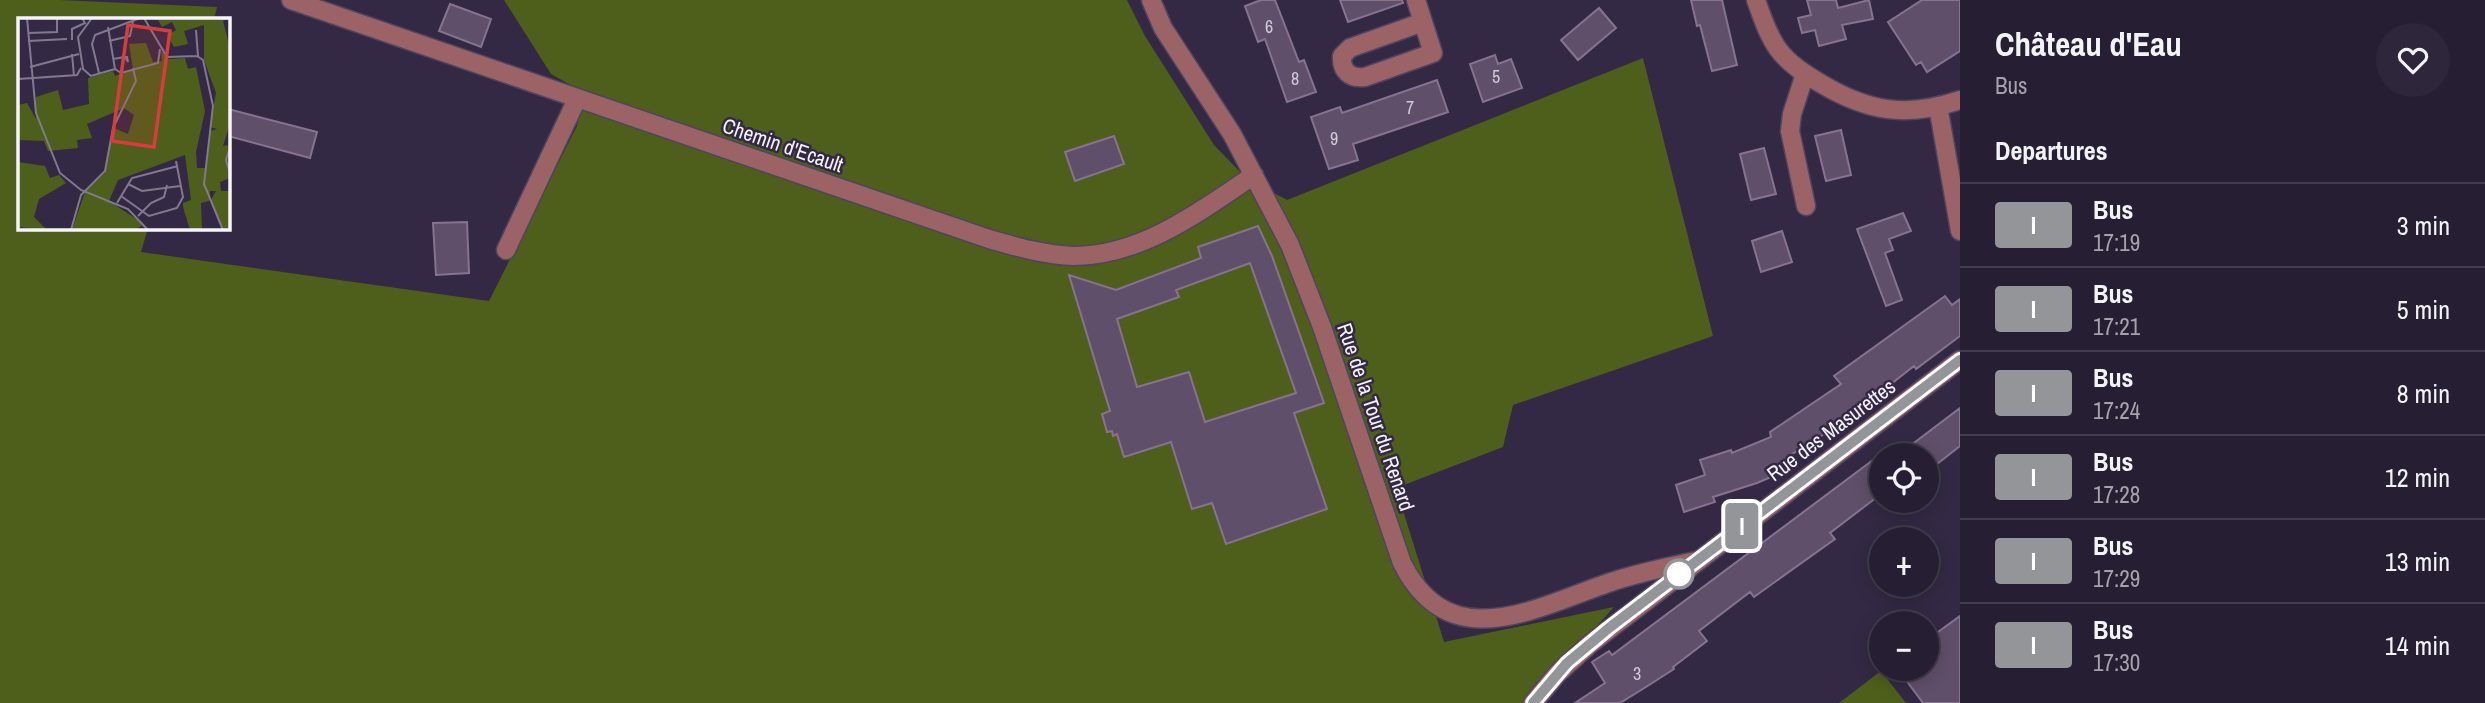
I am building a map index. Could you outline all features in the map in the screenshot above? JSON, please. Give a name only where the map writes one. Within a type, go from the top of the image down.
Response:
[{"type":"street","name":"Chemin d'Ecault","points":[[291,0],[989,239],[1056,255],[1103,253],[1144,240],[1196,213],[1254,175]]},
{"type":"street","name":"Rue de la Tour du Renard","points":[[1150,0],[1163,28],[1226,125],[1297,262],[1331,353],[1402,563],[1429,601],[1456,616],[1478,619],[1507,617],[1637,573],[1696,561]]},
{"type":"street","points":[[1416,0],[1433,53],[1365,77],[1357,78],[1346,73],[1342,56],[1350,48],[1423,22]]},
{"type":"street","points":[[1756,0],[1765,26],[1779,50],[1805,74],[1845,97],[1885,110],[1910,112],[1960,100]]},
{"type":"street","points":[[1805,74],[1792,114],[1790,131],[1806,206]]},
{"type":"street","points":[[506,250],[578,99]]},
{"type":"street","points":[[1938,106],[1960,231]]},
{"type":"street","name":"Rue des Masurettes","points":[[1533,703],[1567,663],[1629,613],[1960,360]]},
{"type":"green space","points":[[0,0],[217,7],[214,18],[18,18],[18,229],[148,229],[141,252],[489,301],[577,126],[583,92],[551,74],[504,0],[1127,0],[1145,36],[1214,145],[1246,178],[1287,200],[1643,58],[1713,336],[1513,405],[1503,447],[1396,488],[1444,642],[1614,607],[1527,703],[0,703]]},
{"type":"green space","points":[[1869,680],[1889,681],[1906,703],[1839,703]]},
{"type":"building","points":[[1261,0],[1275,0],[1299,62],[1304,60],[1316,92],[1287,102],[1265,39],[1258,42],[1245,6]]},
{"type":"building","points":[[1340,0],[1402,0],[1403,3],[1348,22]]},
{"type":"building","points":[[1691,0],[1722,0],[1737,65],[1712,71]]},
{"type":"building","points":[[1807,0],[1836,0],[1838,8],[1869,0],[1873,19],[1842,25],[1846,39],[1819,46],[1815,30],[1802,33],[1798,18],[1811,15]]},
{"type":"building","points":[[1922,0],[1960,0],[1960,51],[1927,72],[1921,62],[1916,65],[1888,22]]},
{"type":"building","points":[[450,4],[491,19],[481,47],[439,31]]},
{"type":"building","points":[[1599,8],[1616,28],[1578,60],[1561,40]]},
{"type":"building","points":[[1495,55],[1498,64],[1511,59],[1522,88],[1483,102],[1470,64]]},
{"type":"building","points":[[1437,80],[1448,112],[1353,144],[1358,160],[1329,169],[1311,117],[1340,107],[1342,113]]},
{"type":"building","points":[[229,109],[317,132],[310,158],[229,136]]},
{"type":"building","points":[[1841,130],[1851,175],[1826,181],[1815,136]]},
{"type":"building","points":[[1114,136],[1124,164],[1075,181],[1065,152]]},
{"type":"building","points":[[1764,148],[1776,194],[1751,200],[1740,154]]},
{"type":"building","points":[[1903,213],[1911,231],[1889,239],[1893,250],[1885,253],[1902,300],[1886,306],[1857,229]]},
{"type":"building","points":[[467,222],[469,273],[436,275],[433,223]]},
{"type":"building","points":[[1258,226],[1272,256],[1324,403],[1294,413],[1327,509],[1226,544],[1212,503],[1192,509],[1171,442],[1124,457],[1117,434],[1113,436],[1112,431],[1107,432],[1102,414],[1110,411],[1069,275],[1116,290],[1201,258],[1198,247]],"holes":[[[1250,263],[1296,393],[1205,422],[1189,372],[1137,387],[1117,319],[1179,297],[1176,290]]]},
{"type":"building","points":[[1782,231],[1792,262],[1761,272],[1752,241]]},
{"type":"building","points":[[1945,296],[1952,305],[1960,299],[1960,336],[1916,369],[1914,366],[1839,425],[1789,456],[1794,467],[1757,483],[1713,497],[1715,502],[1684,512],[1676,485],[1705,475],[1700,460],[1731,450],[1732,453],[1771,437],[1770,432],[1841,384],[1834,376]]},
{"type":"building","points":[[1960,408],[1960,446],[1939,463],[1939,443],[1914,443]]},
{"type":"building","points":[[1869,463],[1869,503],[1830,533],[1835,539],[1754,597],[1750,592],[1699,631],[1707,641],[1673,667],[1674,669],[1646,687],[1620,703],[1575,703],[1605,683],[1592,662],[1609,651],[1612,655]]},
{"type":"building","points":[[1960,616],[1960,703],[1923,703],[1907,681],[1939,681],[1939,631]]},
{"type":"bus line","name":"I","points":[[1533,703],[1567,663],[1609,628],[1960,360]]}]
